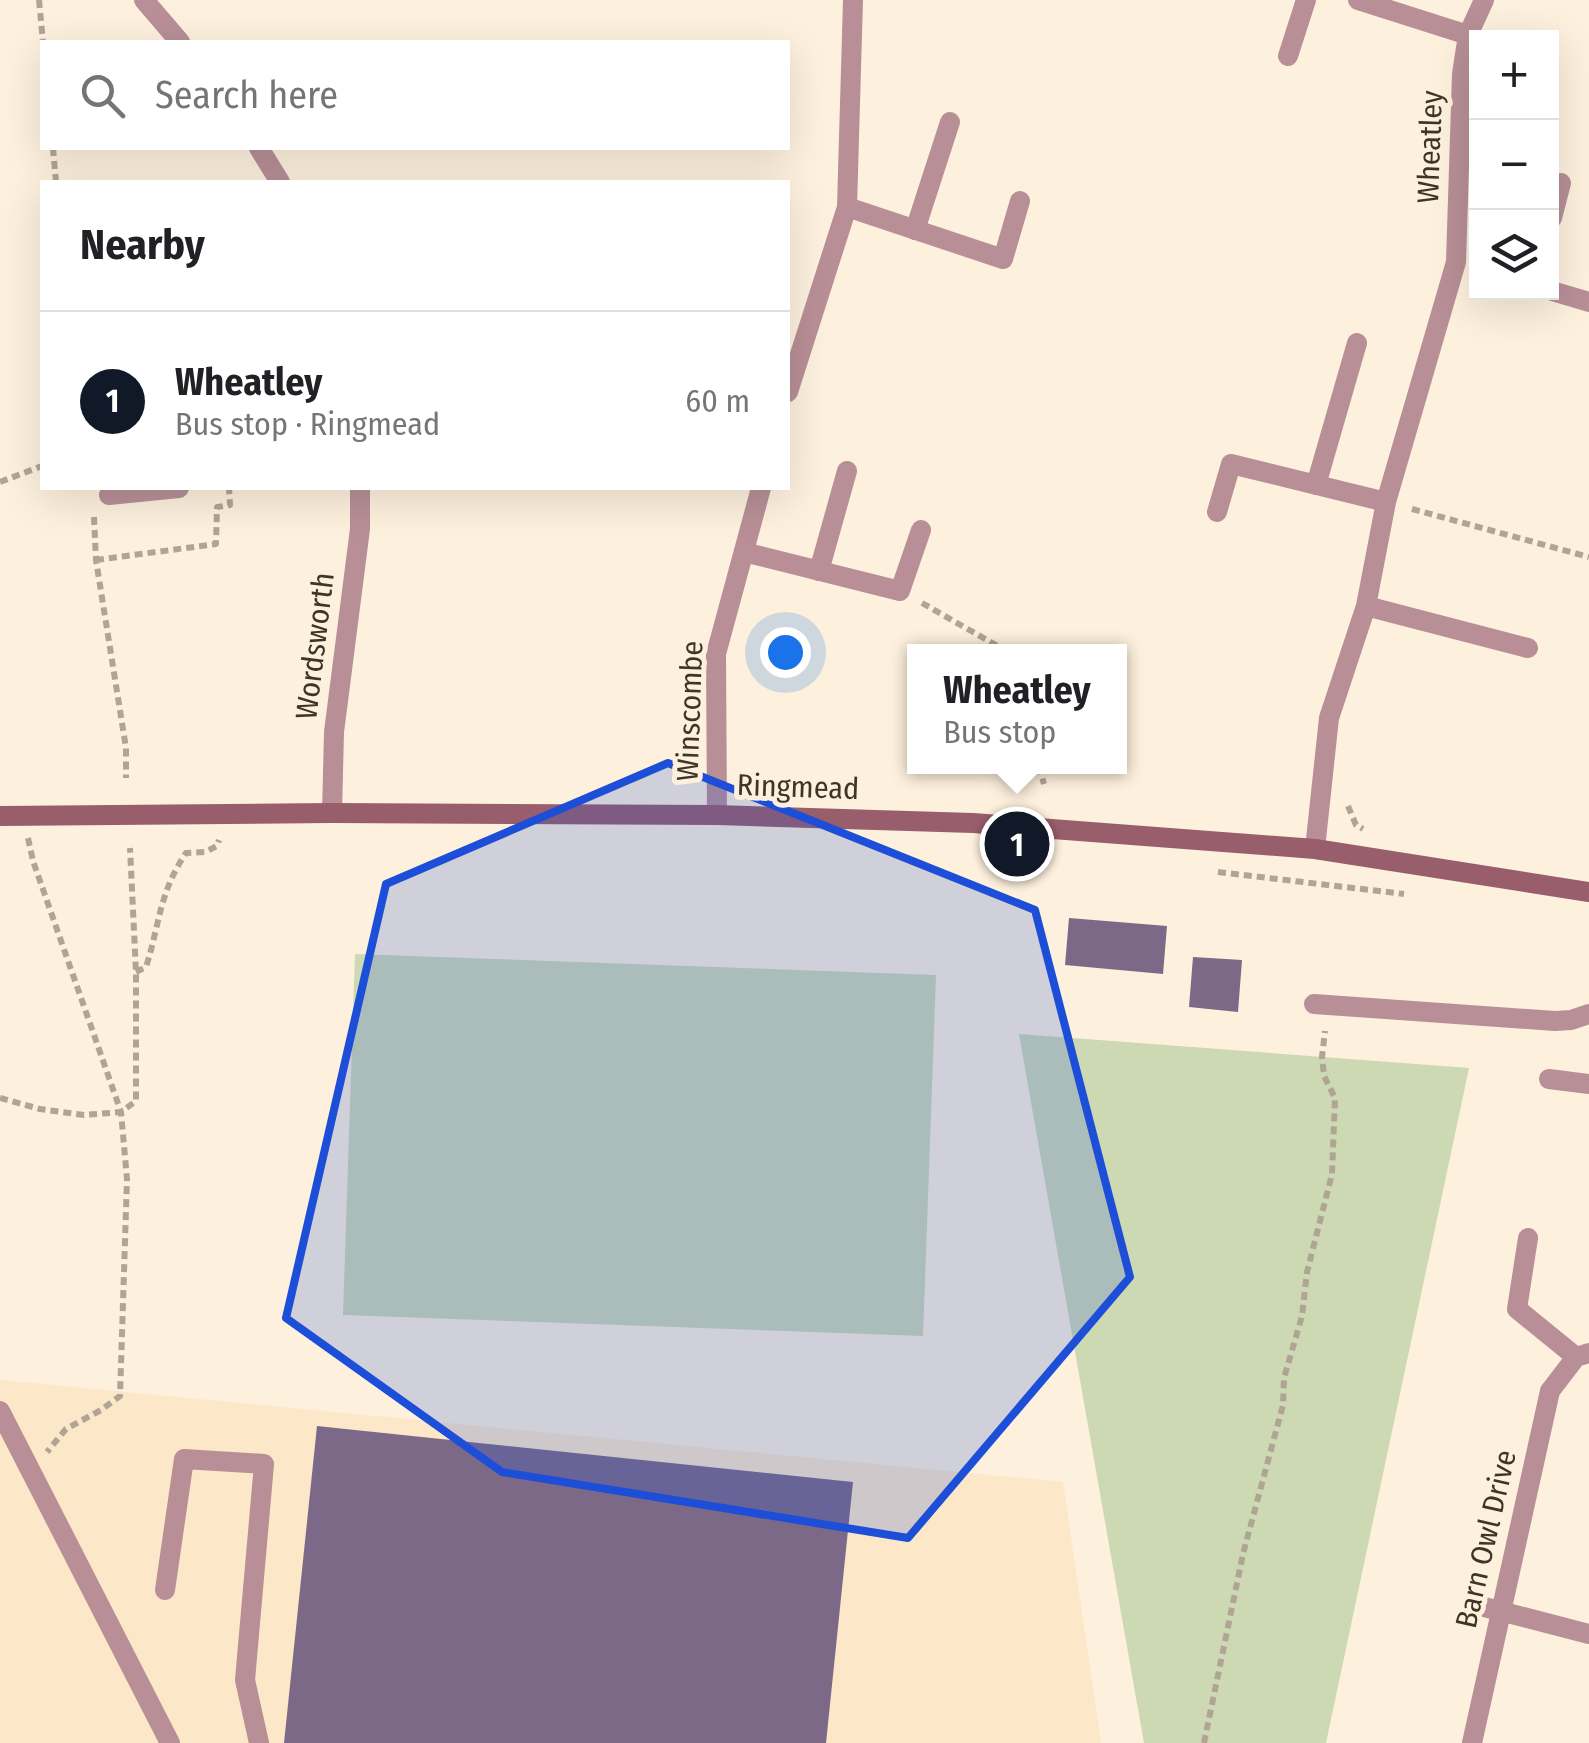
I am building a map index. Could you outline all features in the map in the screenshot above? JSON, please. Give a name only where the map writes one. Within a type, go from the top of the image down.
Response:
[{"type":"street","points":[[144,0],[178,40]]},
{"type":"street","points":[[790,386],[847,207],[852,0]]},
{"type":"street","points":[[1288,56],[1306,0]]},
{"type":"street","points":[[1358,0],[1401,6],[1468,34]]},
{"type":"street","name":"Wheatley","points":[[1314,849],[1329,718],[1366,606],[1386,502],[1466,266],[1462,74],[1468,34],[1484,0]]},
{"type":"street","points":[[916,230],[950,122]]},
{"type":"street","points":[[260,150],[279,180]]},
{"type":"street","points":[[1554,210],[1561,183]]},
{"type":"street","points":[[847,207],[1003,260],[1020,201]]},
{"type":"street","points":[[1559,293],[1589,302]]},
{"type":"street","points":[[1316,485],[1357,342]]},
{"type":"street","points":[[1217,512],[1231,464],[1386,502]]},
{"type":"street","points":[[819,571],[847,472]]},
{"type":"street","points":[[109,495],[159,490]]},
{"type":"street","name":"Wordsworth","points":[[332,812],[334,732],[360,529],[360,490]]},
{"type":"street","name":"Winscombe","points":[[717,815],[716,654],[760,490]]},
{"type":"street","points":[[744,552],[900,591],[922,530]]},
{"type":"street","points":[[1366,606],[1528,648]]},
{"type":"street","name":"Ringmead","points":[[0,816],[332,812],[717,815],[972,823],[1314,849],[1589,892]]},
{"type":"street","points":[[1321,1004],[1555,1021],[1589,1014]]},
{"type":"street","points":[[1549,1079],[1589,1084]]},
{"type":"street","name":"Barn Owl Drive","points":[[1472,1743],[1550,1390],[1582,1355],[1517,1309],[1528,1238]]},
{"type":"street","points":[[0,1411],[170,1743]]},
{"type":"street","points":[[165,1590],[184,1459],[264,1464],[245,1680],[259,1743]]},
{"type":"street","points":[[1476,1605],[1589,1634]]},
{"type":"path","points":[[39,0],[43,40]]},
{"type":"path","points":[[52,150],[56,180]]},
{"type":"path","points":[[0,482],[40,467]]},
{"type":"path","points":[[96,560],[216,544],[217,507],[230,505],[229,490]]},
{"type":"path","points":[[1386,502],[1589,556]]},
{"type":"path","points":[[94,512],[96,560],[126,748],[126,778]]},
{"type":"path","points":[[900,591],[994,644]]},
{"type":"path","points":[[1041,774],[1044,784]]},
{"type":"path","points":[[28,839],[32,861],[122,1112],[127,1179],[120,1396],[66,1429],[43,1457]]},
{"type":"path","points":[[136,972],[146,967],[171,875],[186,853],[205,852],[217,846],[220,839]]},
{"type":"path","points":[[0,1098],[40,1110],[84,1115],[122,1112],[136,1101],[136,972],[130,848]]},
{"type":"path","points":[[1202,870],[1416,895]]},
{"type":"path","points":[[1204,1743],[1242,1554],[1283,1405],[1284,1378],[1302,1316],[1308,1272],[1332,1174],[1335,1098],[1324,1076],[1321,1004]]},
{"type":"highlighted area","points":[[668,763],[1035,910],[1130,1277],[908,1538],[502,1472],[286,1318],[386,884]]},
{"type":"shaded area","points":[[0,1380],[1063,1482],[1101,1743],[0,1743]]},
{"type":"green space","points":[[355,954],[936,975],[923,1336],[343,1315]]},
{"type":"green space","points":[[1019,1034],[1469,1068],[1326,1743],[1144,1743]]},
{"type":"building","points":[[1069,918],[1167,926],[1163,974],[1065,965]]},
{"type":"building","points":[[1193,957],[1242,960],[1238,1012],[1189,1007]]},
{"type":"building","points":[[317,1426],[853,1482],[826,1743],[284,1743]]},
{"type":"place","name":"Wheatley","points":[[1017,844]]}]
